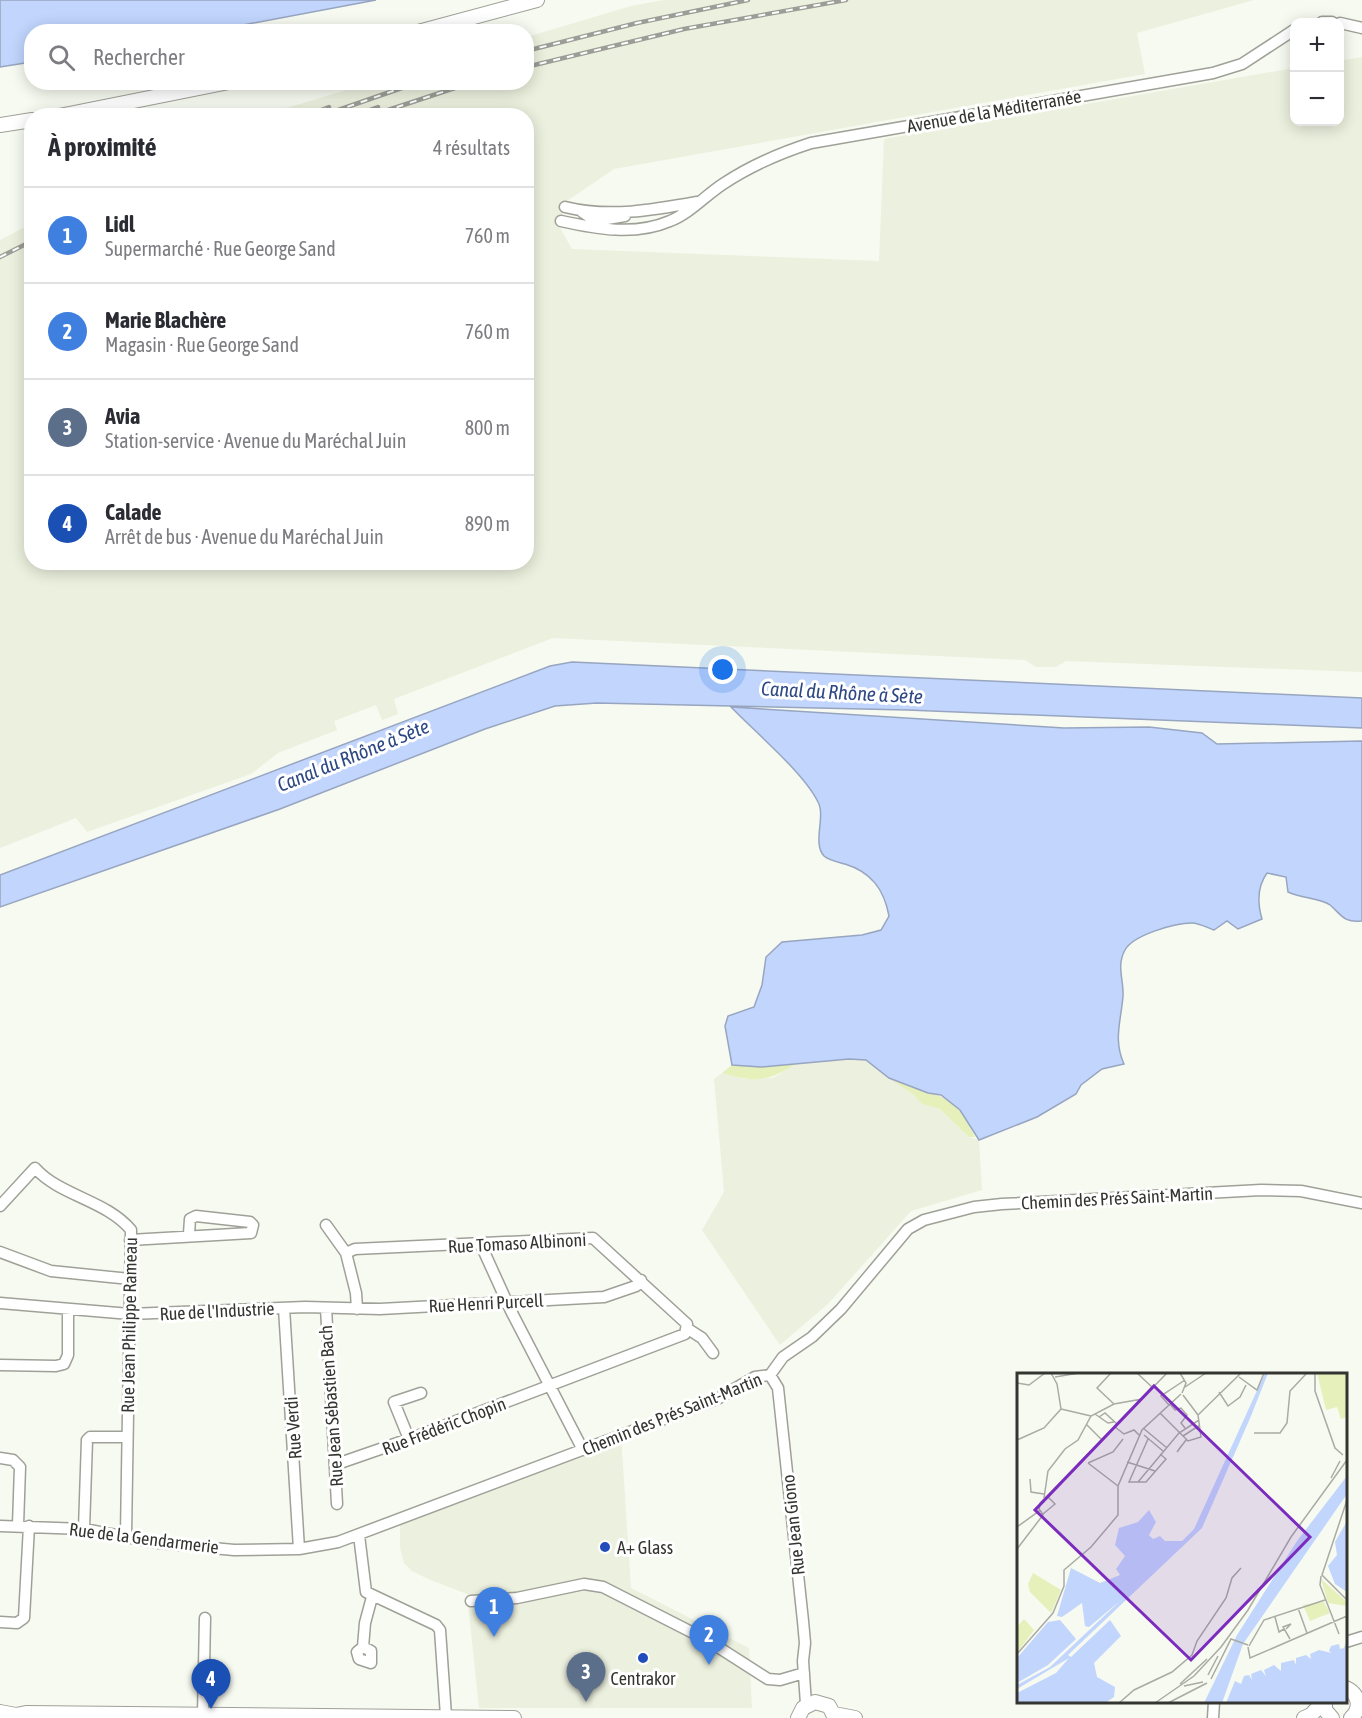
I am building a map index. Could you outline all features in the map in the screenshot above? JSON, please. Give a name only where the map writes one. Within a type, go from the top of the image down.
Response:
[{"type":"main road","points":[[448,24],[537,0]]},
{"type":"main road","points":[[99,108],[188,90]]},
{"type":"main road","points":[[0,125],[24,121]]},
{"type":"main road","points":[[1352,1692],[1358,1709],[1355,1717]]},
{"type":"main road","points":[[795,1717],[813,1703],[829,1706],[835,1716],[855,1718]]},
{"type":"main road","points":[[1304,1718],[1311,1715],[1322,1703]]},
{"type":"main road","points":[[1324,1703],[1325,1710],[1332,1718]]},
{"type":"main road","points":[[0,1712],[16,1716],[26,1713],[141,1717],[203,1714],[514,1718]]},
{"type":"street","points":[[1344,24],[1362,28]]},
{"type":"street","name":"Avenue de la Méditerranée","points":[[561,221],[636,229],[668,222],[771,157],[811,143],[1214,73],[1242,64],[1290,33]]},
{"type":"street","name":"Avenue de la Méditerranée","points":[[594,224],[697,202]]},
{"type":"street","name":"Avenue de la Méditerranée","points":[[565,207],[582,212],[637,213]]},
{"type":"street","name":"Avenue de la Méditerranée","points":[[582,212],[594,224]]},
{"type":"street","name":"Rue Jean Philippe Rameau","points":[[0,1206],[35,1168],[47,1179],[125,1223],[130,1230],[126,1535]]},
{"type":"street","name":"Chemin des Prés Saint-Martin","points":[[359,1535],[392,1520],[717,1399],[755,1377],[770,1375],[783,1358],[812,1337],[841,1309],[908,1229],[936,1216],[1002,1204],[1262,1190],[1301,1191],[1362,1203]]},
{"type":"street","points":[[196,1216],[249,1222],[254,1231],[195,1238],[189,1234],[190,1219],[196,1216]]},
{"type":"street","points":[[326,1226],[346,1253],[356,1293],[357,1309]]},
{"type":"street","points":[[130,1240],[183,1238],[189,1234]]},
{"type":"street","name":"Rue Tomaso Albinoni","points":[[346,1253],[355,1249],[481,1245],[593,1238],[687,1324],[688,1329],[702,1338],[713,1353]]},
{"type":"street","points":[[481,1245],[507,1303],[583,1450]]},
{"type":"street","points":[[0,1252],[51,1271],[130,1279]]},
{"type":"street","name":"Rue Henri Purcell","points":[[326,1308],[357,1309],[604,1297],[636,1286],[641,1280]]},
{"type":"street","name":"Rue de l'Industrie","points":[[0,1303],[68,1311],[130,1314],[326,1308]]},
{"type":"street","name":"Rue Verdi","points":[[284,1308],[299,1549]]},
{"type":"street","name":"Rue Jean Sébastien Bach","points":[[326,1308],[337,1464],[337,1504]]},
{"type":"street","points":[[0,1365],[56,1366],[64,1364],[68,1355],[68,1311]]},
{"type":"street","points":[[550,1386],[685,1334],[688,1329]]},
{"type":"street","name":"Rue Jean Giono","points":[[770,1375],[778,1388],[803,1621],[804,1675]]},
{"type":"street","name":"Rue Frédéric Chopin","points":[[337,1464],[550,1386]]},
{"type":"street","points":[[409,1439],[393,1402],[422,1393]]},
{"type":"street","points":[[84,1529],[87,1440],[90,1437],[127,1437]]},
{"type":"street","points":[[0,1458],[13,1460],[20,1467],[24,1618],[17,1623],[0,1622]]},
{"type":"street","name":"Rue de la Gendarmerie","points":[[0,1526],[84,1529],[126,1535],[159,1543],[209,1548],[299,1549],[338,1542],[359,1535]]},
{"type":"street","points":[[359,1535],[363,1585],[372,1597],[436,1625],[440,1630],[446,1716]]},
{"type":"street","points":[[471,1601],[517,1598],[584,1584],[603,1587],[707,1640],[768,1679],[780,1680],[804,1675],[813,1703]]},
{"type":"street","points":[[363,1647],[365,1623],[372,1597]]},
{"type":"street","points":[[203,1714],[205,1618]]},
{"type":"street","points":[[1347,1642],[1362,1637]]},
{"type":"street","points":[[1213,1718],[1214,1703]]},
{"type":"shaded area","points":[[664,0],[1254,0],[1137,33],[1145,74],[614,169],[567,201],[559,226],[572,249],[879,261],[884,139],[1290,69],[1290,126],[1344,126],[1344,60],[1362,57],[1362,672],[1066,661],[1056,667],[1036,667],[1025,660],[553,638],[394,699],[398,714],[382,720],[376,705],[334,721],[337,730],[278,753],[251,774],[87,832],[76,818],[0,848],[0,240],[24,228],[24,570],[534,570],[534,108],[286,108],[347,90],[534,90],[534,35],[631,6]]},
{"type":"shaded area","points":[[866,1060],[914,1095],[922,1104],[940,1109],[969,1137],[979,1140],[982,1190],[911,1211],[828,1304],[780,1345],[702,1230],[724,1192],[714,1079],[722,1073],[745,1079],[773,1078],[798,1063]]},
{"type":"shaded area","points":[[621,1435],[631,1588],[749,1648],[752,1708],[479,1708],[467,1594],[428,1579],[412,1571],[404,1563],[400,1547],[400,1522]]},
{"type":"green space","points":[[798,1063],[778,1074],[762,1079],[722,1073],[732,1065],[761,1067]]},
{"type":"green space","points":[[889,1078],[951,1102],[963,1114],[975,1137],[969,1137],[940,1109],[922,1104],[914,1095]]},
{"type":"water","points":[[0,0],[376,0],[248,24],[24,24],[24,63],[0,67]]},
{"type":"water","name":"Canal du Rhône à Sète","points":[[572,662],[1362,698],[1362,728],[907,710],[597,703],[555,706],[485,729],[280,809],[0,907],[0,875],[550,666]]},
{"type":"water","points":[[731,707],[1064,728],[1149,727],[1202,733],[1217,744],[1362,741],[1362,921],[1351,921],[1326,903],[1288,892],[1286,877],[1267,873],[1261,884],[1259,895],[1262,919],[1238,929],[1227,921],[1214,930],[1198,924],[1185,924],[1155,931],[1136,939],[1125,950],[1121,962],[1123,996],[1118,1038],[1124,1064],[1102,1069],[1081,1085],[1076,1094],[1037,1117],[979,1140],[960,1110],[941,1095],[928,1093],[889,1078],[866,1060],[849,1059],[761,1067],[732,1065],[725,1026],[728,1016],[754,1007],[762,985],[766,957],[782,942],[862,935],[881,930],[889,916],[880,890],[869,877],[854,867],[824,856],[819,844],[821,815],[818,802],[802,778]]},
{"type":"railway","points":[[534,49],[637,23],[748,0]]},
{"type":"railway","points":[[534,65],[684,29],[846,0]]},
{"type":"railway","points":[[344,108],[396,90]]},
{"type":"railway","points":[[394,108],[449,90]]},
{"type":"railway","points":[[0,257],[24,245]]},
{"type":"place","name":"A+ Glass","points":[[605,1547]]},
{"type":"place","name":"Lidl","points":[[494,1637]]},
{"type":"place","name":"Centrakor","points":[[643,1658]]},
{"type":"place","name":"Marie Blachère","points":[[709,1665]]},
{"type":"place","name":"Avia","points":[[586,1702]]},
{"type":"place","name":"Calade","points":[[211,1709]]}]
